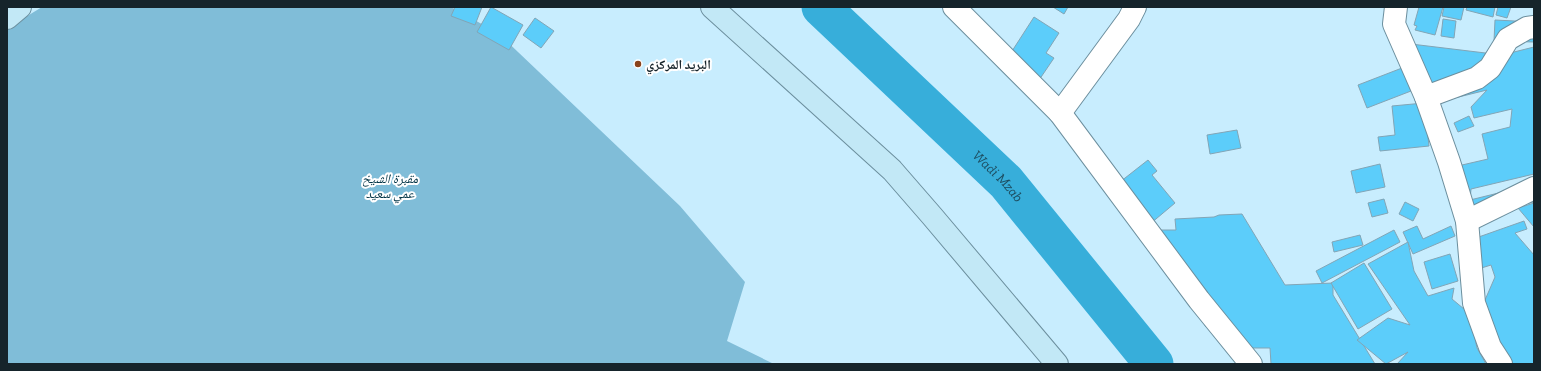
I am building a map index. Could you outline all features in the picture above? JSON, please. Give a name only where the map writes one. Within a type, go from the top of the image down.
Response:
[{"type":"street","points":[[7,18],[20,7]]},
{"type":"street","points":[[712,7],[892,170],[1057,364]]},
{"type":"street","points":[[954,7],[1060,113],[1199,300],[1251,364]]},
{"type":"street","points":[[1060,113],[1129,19],[1135,7]]},
{"type":"street","points":[[1396,7],[1394,24],[1426,97],[1450,162],[1467,221],[1474,303],[1490,347],[1501,364]]},
{"type":"street","points":[[1426,97],[1477,78],[1490,68],[1508,39],[1527,28],[1534,27]]},
{"type":"street","points":[[1467,221],[1534,188]]},
{"type":"green space","name":"مقبرة الشيخ عمي سعيد","points":[[42,7],[451,7],[498,33],[680,206],[745,282],[727,341],[774,364],[7,364],[7,30]]},
{"type":"building","points":[[455,7],[482,7],[475,25],[451,16]]},
{"type":"building","points":[[491,7],[523,25],[509,50],[477,32]]},
{"type":"building","points":[[1053,7],[1068,7],[1064,14]]},
{"type":"building","points":[[1419,7],[1443,7],[1435,35],[1415,30],[1417,26],[1414,25]]},
{"type":"building","points":[[1444,7],[1464,7],[1461,20],[1442,16]]},
{"type":"building","points":[[1467,7],[1495,7],[1493,17],[1466,10]]},
{"type":"building","points":[[1498,7],[1511,7],[1507,18],[1496,15]]},
{"type":"building","points":[[1034,17],[1059,33],[1046,53],[1054,58],[1037,83],[1005,62]]},
{"type":"building","points":[[535,18],[554,31],[541,48],[523,35]]},
{"type":"building","points":[[1443,19],[1456,21],[1454,38],[1441,36]]},
{"type":"building","points":[[1495,20],[1534,22],[1534,42],[1494,41]]},
{"type":"building","points":[[1411,44],[1502,55],[1534,47],[1534,174],[1471,189],[1470,200],[1531,185],[1534,202],[1462,220],[1449,168],[1488,159],[1482,134],[1510,127],[1512,109],[1474,118],[1471,107],[1487,90],[1426,105]]},
{"type":"building","points":[[1402,68],[1411,91],[1367,108],[1358,85]]},
{"type":"building","points":[[1424,103],[1429,146],[1380,151],[1378,137],[1395,135],[1392,106]]},
{"type":"building","points":[[1469,116],[1474,126],[1458,132],[1454,123]]},
{"type":"building","points":[[1237,130],[1241,148],[1210,154],[1207,135]]},
{"type":"building","points":[[1148,160],[1157,171],[1152,175],[1175,203],[1144,229],[1111,189]]},
{"type":"building","points":[[1380,164],[1385,187],[1356,193],[1351,171]]},
{"type":"building","points":[[1384,199],[1388,213],[1372,217],[1368,203]]},
{"type":"building","points":[[1405,202],[1419,209],[1413,221],[1399,214]]},
{"type":"building","points":[[1534,203],[1534,227],[1518,208]]},
{"type":"building","points":[[1242,214],[1285,285],[1333,283],[1333,295],[1375,364],[1271,364],[1270,348],[1245,348],[1225,315],[1206,327],[1176,277],[1160,230],[1176,230],[1175,219]]},
{"type":"building","points":[[1524,221],[1527,229],[1515,233],[1534,255],[1534,364],[1510,364],[1482,307],[1495,277],[1491,265],[1475,270],[1473,239]]},
{"type":"building","points":[[1417,226],[1423,239],[1451,226],[1455,236],[1413,254],[1403,232]]},
{"type":"building","points":[[1394,230],[1400,242],[1322,283],[1316,271]]},
{"type":"building","points":[[1360,235],[1363,245],[1334,252],[1332,242]]},
{"type":"building","points":[[1408,242],[1414,271],[1428,296],[1454,288],[1452,299],[1470,314],[1477,348],[1486,364],[1397,364],[1408,352],[1386,364],[1357,340],[1388,318],[1410,325],[1368,264]]},
{"type":"building","points":[[1450,254],[1458,281],[1432,289],[1424,262]]},
{"type":"building","points":[[1364,263],[1392,309],[1358,329],[1331,283]]},
{"type":"waterway","name":"Wadi Mzab","points":[[821,7],[1006,182],[1154,364]]},
{"type":"place","name":"البريد المركزي","points":[[638,64]]}]
